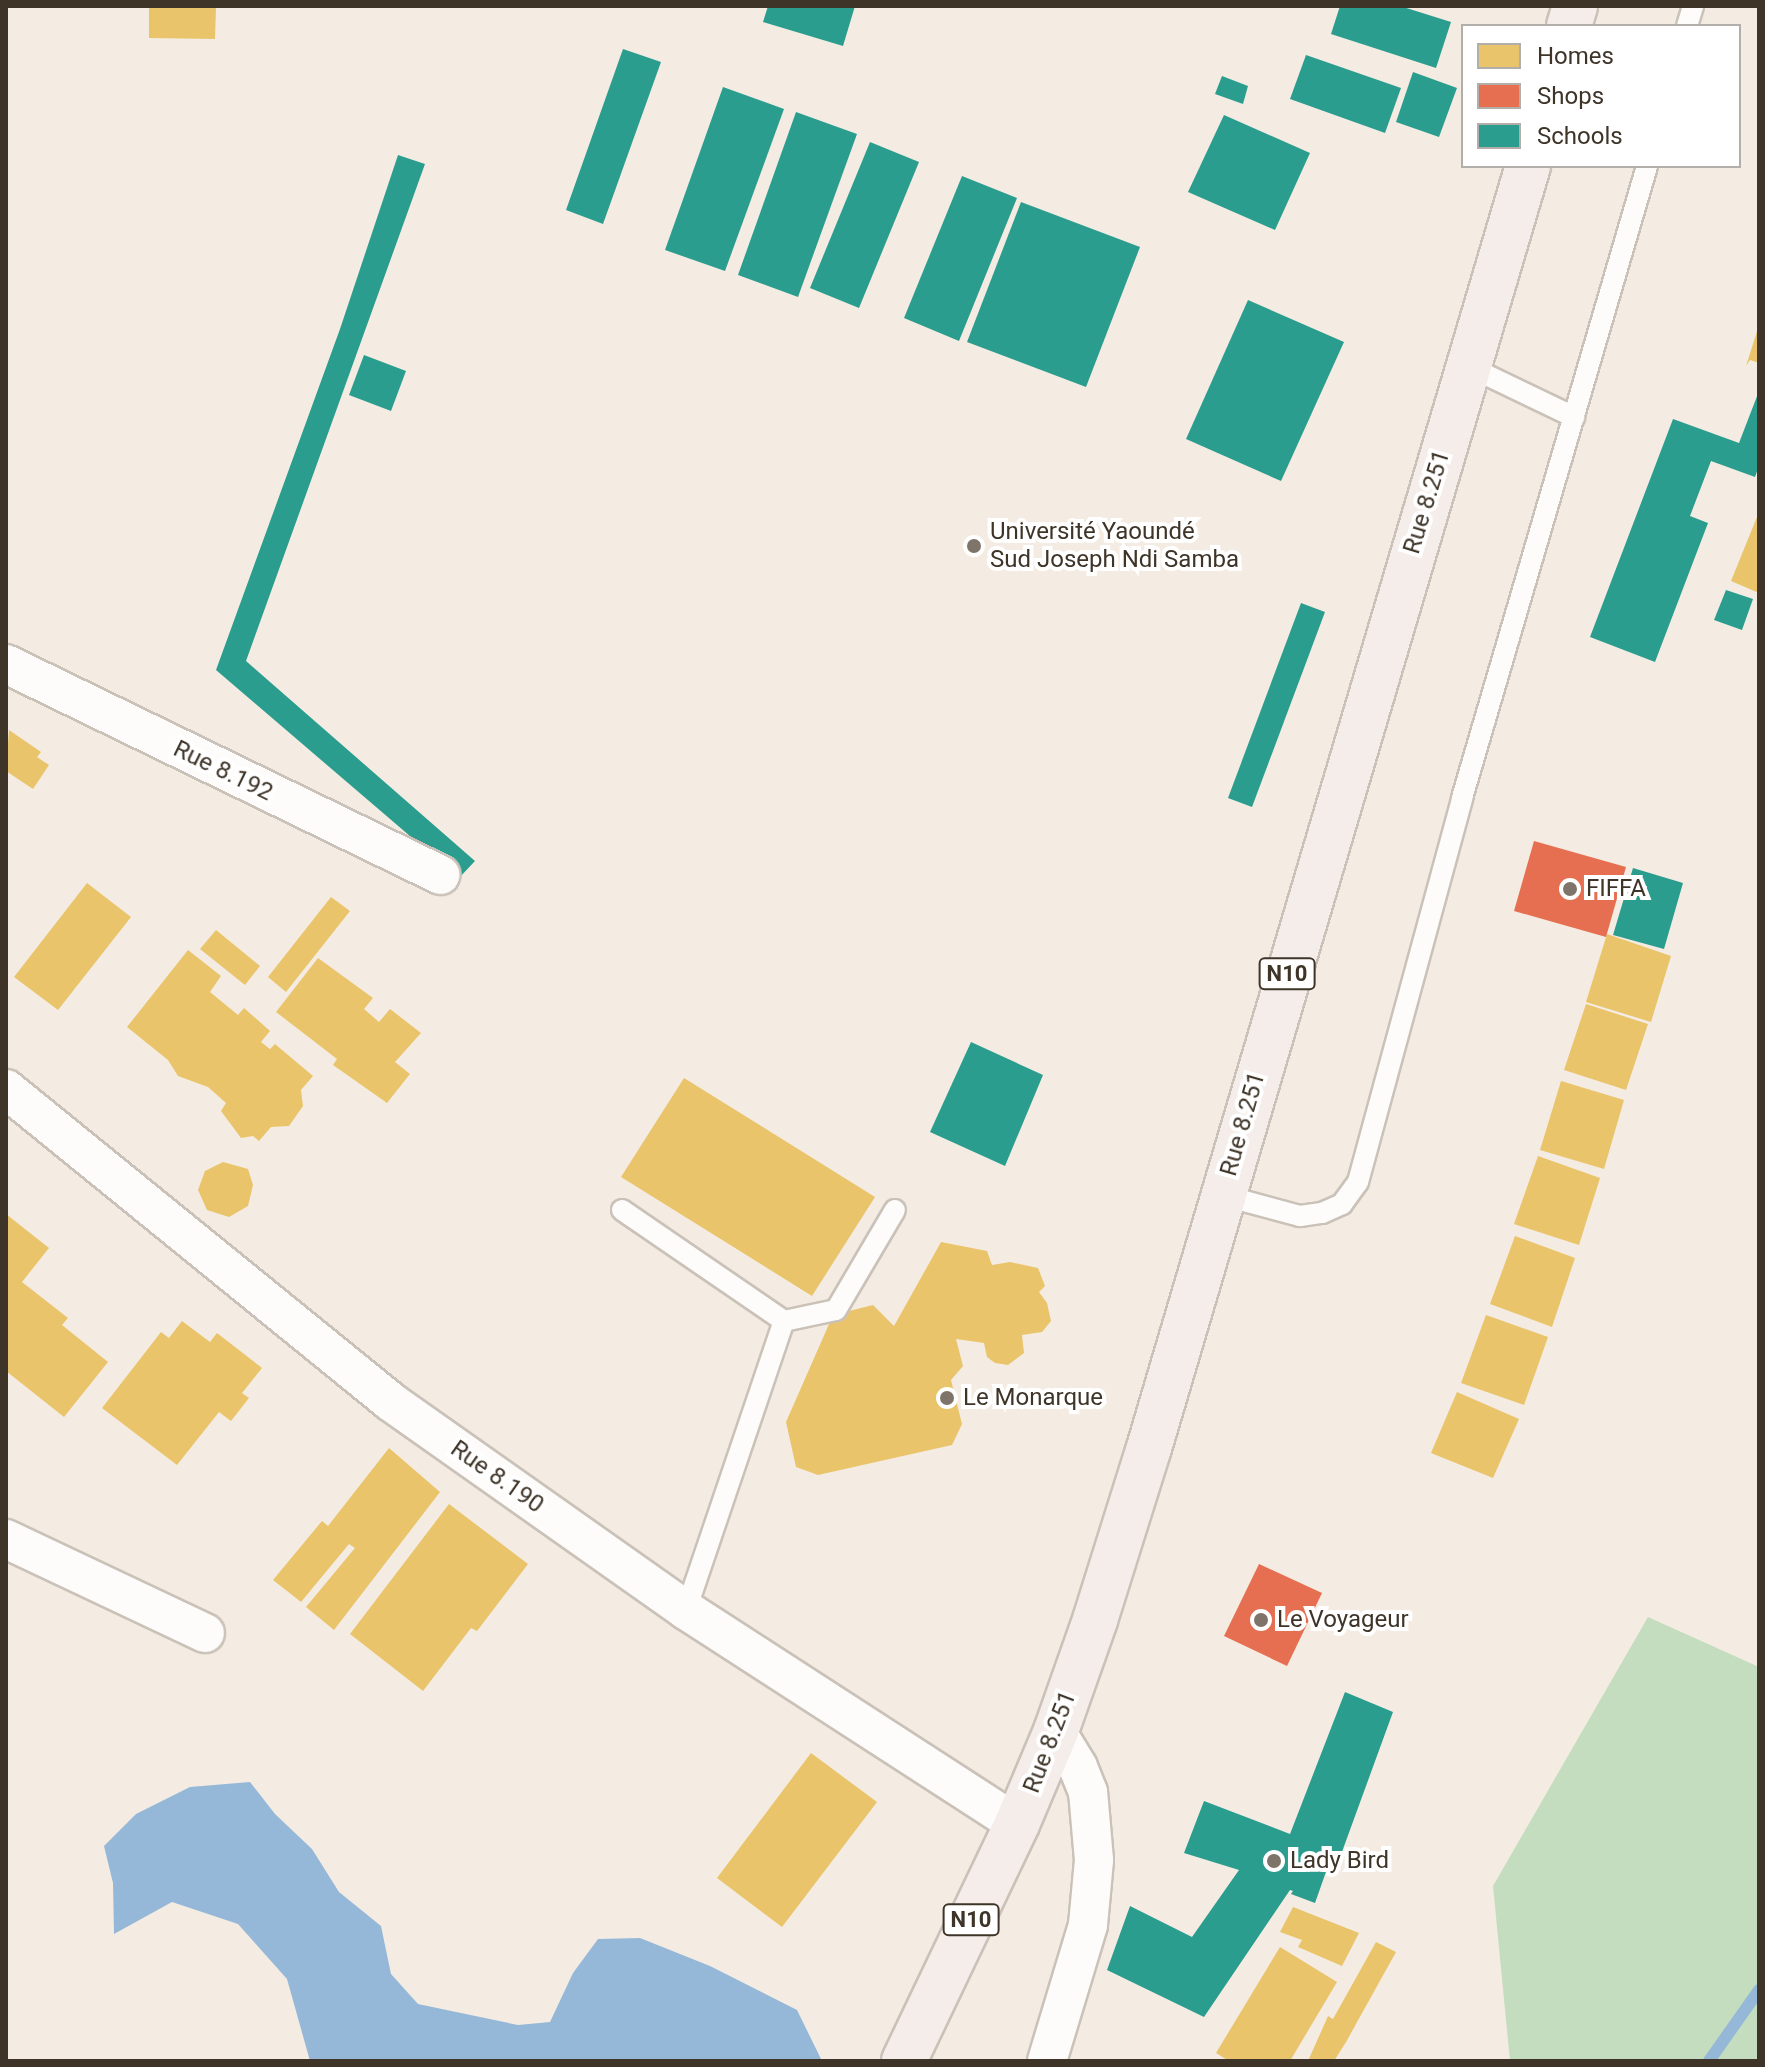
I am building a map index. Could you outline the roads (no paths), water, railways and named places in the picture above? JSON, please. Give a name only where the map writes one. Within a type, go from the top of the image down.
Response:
[{"type":"highway","name":"Rue 8.251","points":[[904,2061],[1017,1824],[1056,1731],[1149,1448],[1527,168]]},
{"type":"street","name":"Rue 8.192","points":[[6,664],[441,875]]},
{"type":"street","name":"Rue 8.190","points":[[6,1089],[391,1402],[686,1610],[1017,1824]]},
{"type":"street","points":[[6,1539],[205,1633]]},
{"type":"street","points":[[1047,2061],[1088,1925],[1094,1860],[1088,1792],[1078,1767],[1056,1731]]},
{"type":"lane","points":[[1222,1195],[1300,1216],[1322,1213],[1342,1204],[1358,1182],[1462,798],[1646,168]]},
{"type":"lane","points":[[1468,366],[1574,417]]},
{"type":"lane","points":[[622,1210],[784,1321],[836,1310],[895,1210]]},
{"type":"lane","points":[[686,1610],[784,1321]]},
{"type":"water","points":[[250,1782],[275,1814],[312,1849],[339,1892],[381,1926],[391,1974],[418,2004],[518,2025],[550,2022],[573,1973],[598,1939],[640,1938],[710,1966],[797,2010],[822,2061],[310,2061],[287,1979],[238,1924],[172,1902],[114,1934],[113,1883],[104,1846],[136,1814],[190,1787]]},
{"type":"waterway","points":[[1709,2061],[1759,1990]]},
{"type":"place","name":"Université Yaoundé Sud Joseph Ndi Samba","points":[[974,546]]},
{"type":"place","name":"FIFFA","points":[[1570,889]]},
{"type":"place","name":"Le Monarque","points":[[947,1398]]},
{"type":"place","name":"Le Voyageur","points":[[1261,1620]]},
{"type":"place","name":"Lady Bird","points":[[1274,1861]]}]
